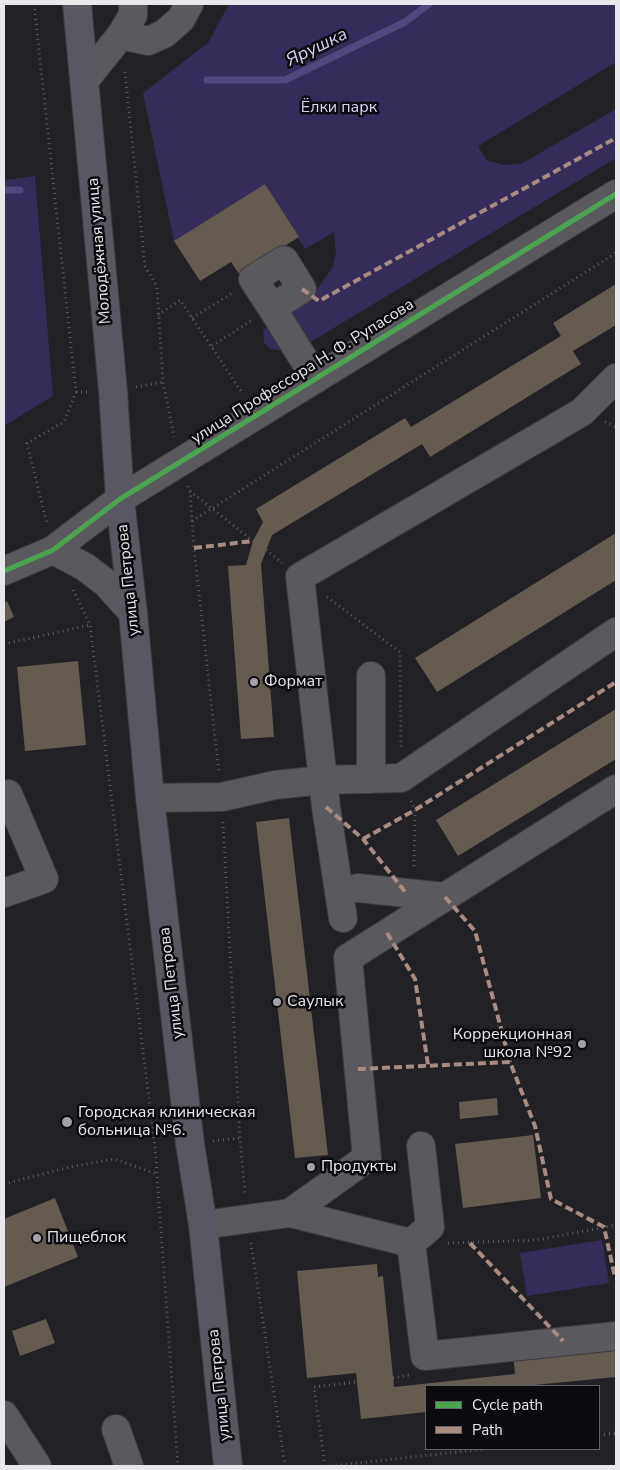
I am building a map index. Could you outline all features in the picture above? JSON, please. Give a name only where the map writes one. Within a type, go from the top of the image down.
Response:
[{"type":"main road","name":"Молодёжная улица","points":[[77,4],[113,391],[120,499]]},
{"type":"main road","name":"улица Петрова","points":[[120,499],[133,613],[150,798],[190,1144],[203,1224],[228,1466]]},
{"type":"street","points":[[84,81],[121,35],[133,15],[133,4]]},
{"type":"street","points":[[121,35],[148,41],[164,34],[181,20],[189,4]]},
{"type":"street","name":"улица Профессора Н. Ф. Рупасова","points":[[4,571],[53,550],[120,499],[616,194]]},
{"type":"street","points":[[272,308],[302,289],[284,260],[253,279],[316,379]]},
{"type":"street","points":[[343,918],[326,807],[300,577],[582,412],[616,378]]},
{"type":"street","points":[[53,550],[85,567],[106,583],[133,613]]},
{"type":"street","points":[[150,798],[222,797],[275,785],[323,780],[401,778],[616,632]]},
{"type":"street","points":[[371,676],[371,779]]},
{"type":"street","points":[[290,1213],[367,1158],[348,958],[616,789]]},
{"type":"street","points":[[4,795],[8,794],[44,879],[4,892]]},
{"type":"street","points":[[358,888],[445,897]]},
{"type":"street","points":[[411,1243],[430,1227],[421,1146]]},
{"type":"street","points":[[203,1224],[290,1213],[411,1243]]},
{"type":"street","points":[[411,1243],[426,1356],[616,1336]]},
{"type":"street","points":[[4,1415],[37,1466]]},
{"type":"street","points":[[116,1429],[129,1466]]},
{"type":"path","points":[[27,443],[64,422],[76,392],[34,4]]},
{"type":"path","points":[[121,35],[144,266],[157,287],[163,382],[179,463],[190,491],[194,548],[222,797],[240,1138],[248,1219],[285,1466]]},
{"type":"path","points":[[192,520],[616,253]]},
{"type":"path","points":[[192,318],[253,279]]},
{"type":"path","points":[[158,315],[180,300],[257,416]]},
{"type":"path","points":[[212,346],[272,308]]},
{"type":"path","points":[[190,491],[253,541]]},
{"type":"path","points":[[4,644],[90,625],[154,1137],[178,1466]]},
{"type":"path","points":[[413,894],[415,810]]},
{"type":"path","points":[[4,1184],[70,1167],[114,1159],[157,1174]]},
{"type":"path","points":[[411,1243],[536,1240],[616,1225]]},
{"type":"path","points":[[325,1466],[314,1387],[357,1382]]},
{"type":"path","points":[[600,1435],[616,1433]]},
{"type":"path","points":[[331,1466],[475,1450]]},
{"type":"green space","name":"Ёлки парк","points":[[229,4],[616,4],[616,62],[478,146],[486,160],[503,165],[521,164],[616,109],[616,158],[307,344],[286,351],[271,349],[264,343],[263,331],[275,318],[319,287],[332,268],[336,253],[334,232],[305,249],[265,184],[174,241],[143,93],[208,43]]},
{"type":"green space","points":[[35,176],[53,396],[4,426],[4,180]]},
{"type":"green space","points":[[602,1240],[609,1283],[527,1296],[520,1253]]},
{"type":"building","points":[[265,184],[299,237],[239,274],[231,262],[200,281],[174,241]]},
{"type":"building","points":[[616,284],[616,325],[573,351],[581,364],[430,457],[422,444],[272,535],[261,564],[274,737],[241,739],[228,566],[246,565],[253,541],[263,522],[256,509],[405,418],[411,427],[561,336],[553,323]]},
{"type":"building","points":[[616,533],[616,580],[437,692],[415,658]]},
{"type":"building","points":[[7,601],[14,617],[4,622],[4,603]]},
{"type":"building","points":[[78,661],[86,745],[25,751],[17,667]]},
{"type":"building","points":[[616,709],[616,759],[458,856],[436,820]]},
{"type":"building","points":[[289,818],[328,1155],[295,1158],[256,822]]},
{"type":"building","points":[[497,1098],[498,1115],[460,1119],[459,1102]]},
{"type":"building","points":[[533,1135],[541,1198],[463,1208],[455,1144]]},
{"type":"building","name":"Пищеблок","points":[[55,1198],[78,1257],[4,1287],[4,1219]]},
{"type":"building","points":[[377,1264],[378,1277],[383,1276],[394,1387],[515,1374],[513,1354],[616,1344],[616,1377],[534,1385],[425,1385],[425,1412],[361,1419],[356,1373],[307,1378],[297,1271]]},
{"type":"building","points":[[46,1319],[55,1343],[20,1356],[12,1331]]},
{"type":"waterway","name":"Ярушка","points":[[207,80],[285,80],[405,22],[429,4]]},
{"type":"waterway","name":"Ярушка","points":[[4,190],[20,190]]},
{"type":"marked path","points":[[302,289],[319,301],[616,138]]},
{"type":"marked path","points":[[194,548],[253,541]]},
{"type":"marked path","points":[[363,839],[415,810],[616,682]]},
{"type":"marked path","points":[[326,807],[363,839],[406,893]]},
{"type":"marked path","points":[[445,897],[475,931],[510,1062]]},
{"type":"marked path","points":[[387,933],[415,979],[428,1065]]},
{"type":"marked path","points":[[358,1069],[510,1062],[535,1126],[551,1199],[604,1227],[616,1278]]},
{"type":"marked path","points":[[470,1243],[563,1341]]},
{"type":"cycle path","points":[[4,571],[53,550],[120,499],[616,194]]},
{"type":"place","name":"Формат","points":[[254,682]]},
{"type":"place","name":"Саулык","points":[[277,1002]]},
{"type":"place","name":"Коррекционная школа №92","points":[[582,1044]]},
{"type":"place","name":"Городская клиническая больница №6.","points":[[67,1122]]},
{"type":"place","name":"Продукты","points":[[311,1167]]},
{"type":"place","name":"Пищеблок","points":[[37,1238]]}]
